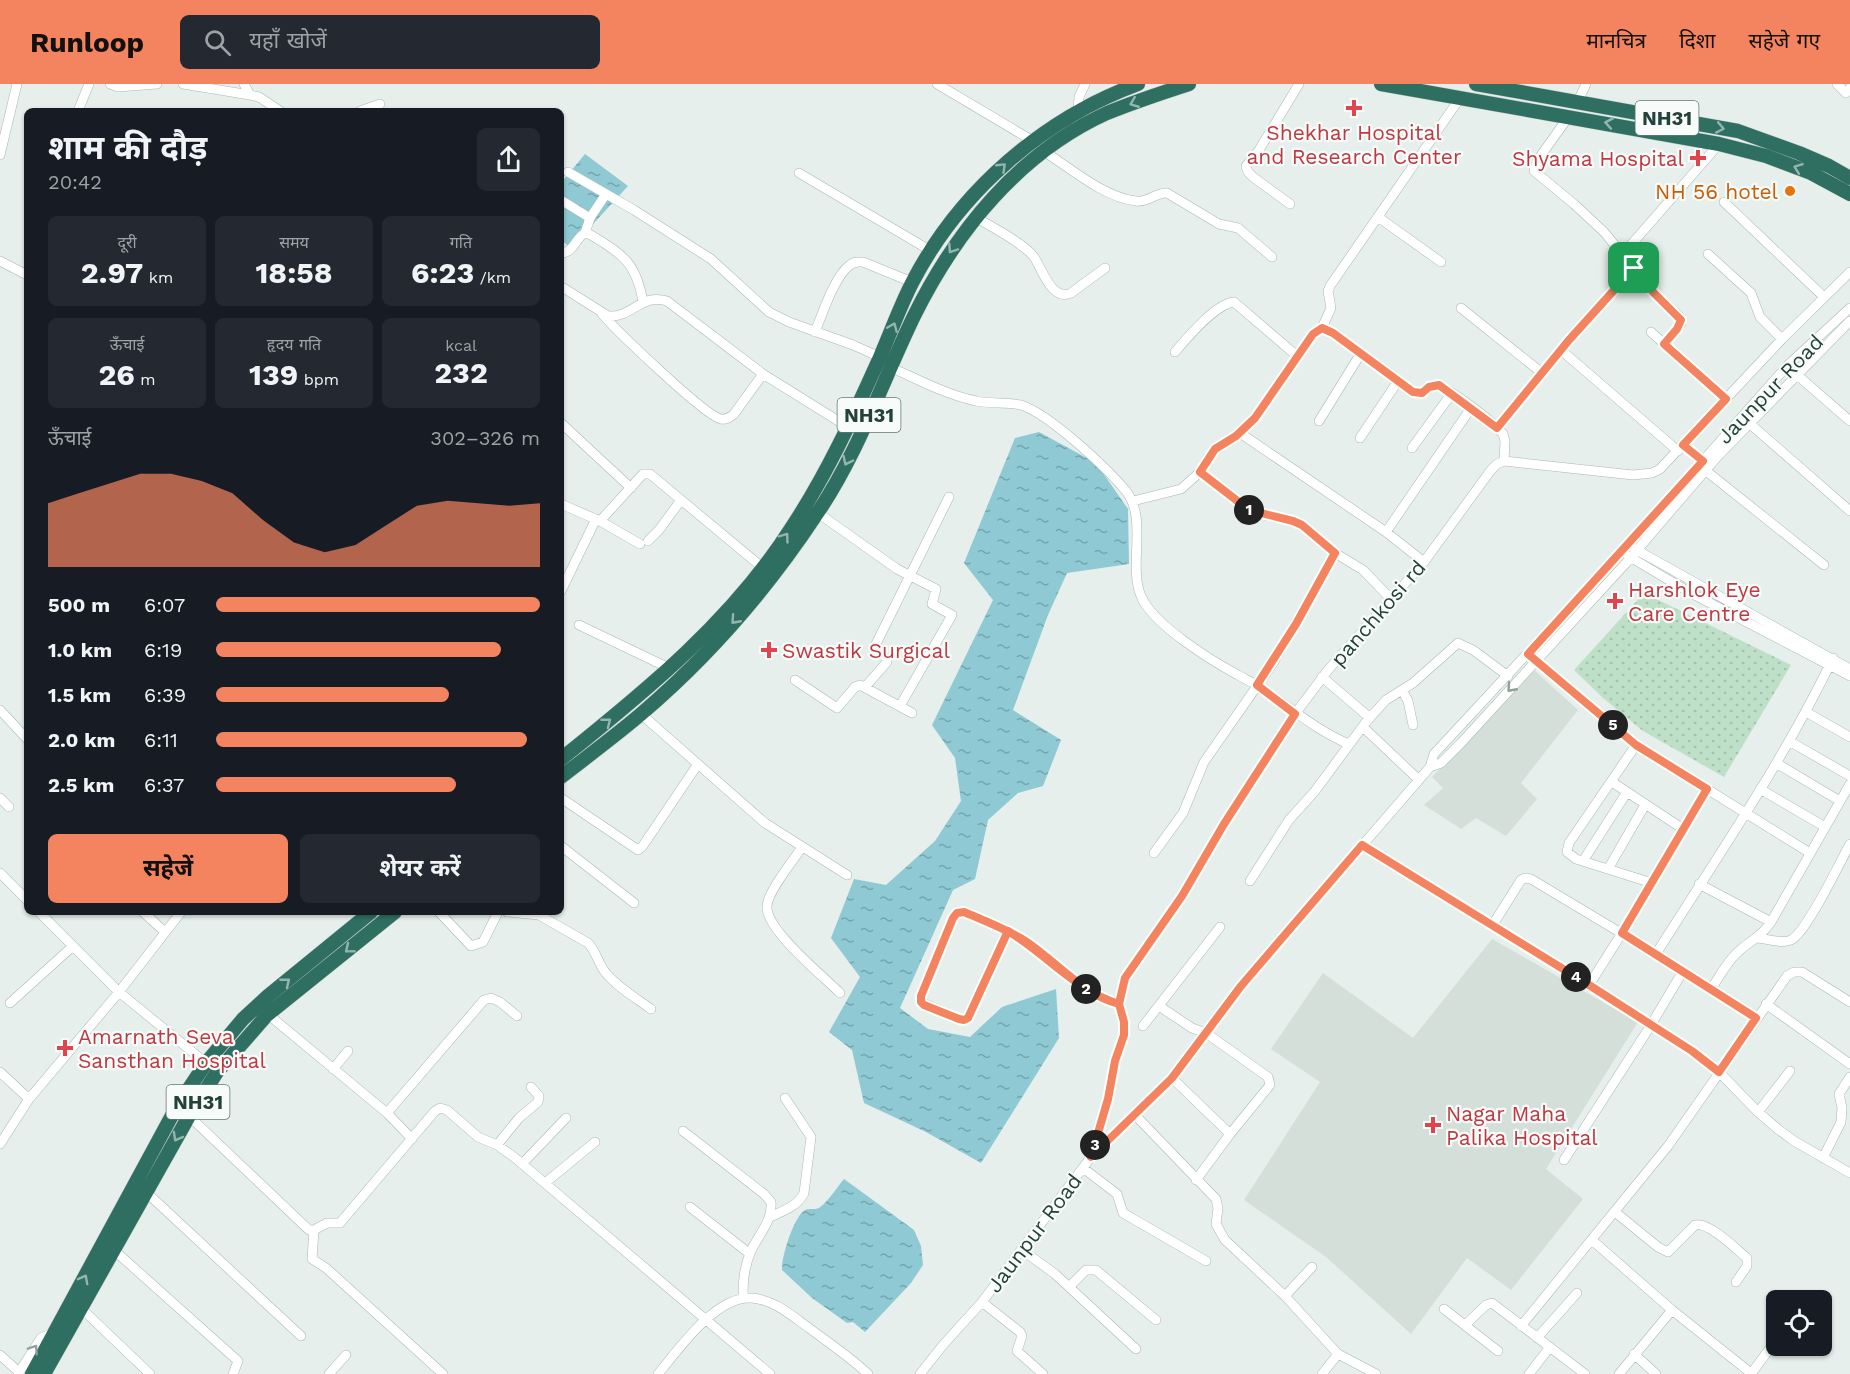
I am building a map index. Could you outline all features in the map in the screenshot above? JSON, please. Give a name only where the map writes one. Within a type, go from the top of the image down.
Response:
[{"type":"highway","name":"NH31","points":[[564,757],[670,669],[728,610],[763,568],[792,528],[819,482],[848,426],[912,282],[948,226],[972,196],[1009,160],[1033,141],[1078,111],[1138,84]]},
{"type":"highway","name":"NH31","points":[[564,775],[641,714],[714,644],[776,573],[818,513],[841,474],[935,276],[975,217],[997,192],[1045,152],[1070,134],[1105,114],[1189,84]]},
{"type":"highway","name":"NH31","points":[[1381,84],[1719,144],[1766,156],[1811,173],[1850,195]]},
{"type":"highway","name":"NH31","points":[[1476,84],[1738,131],[1800,153],[1850,178]]},
{"type":"highway","name":"NH31","points":[[23,1373],[59,1337],[82,1309],[189,1116],[217,1072],[263,1010],[368,915]]},
{"type":"highway","name":"NH31","points":[[44,1374],[59,1337],[176,1108],[206,1063],[237,1026],[263,1010],[391,915]]},
{"type":"street","points":[[0,155],[3,126],[17,84]]},
{"type":"street","points":[[79,108],[89,84]]},
{"type":"street","points":[[110,84],[118,87],[157,84]]},
{"type":"street","points":[[183,84],[250,94],[276,108]]},
{"type":"street","points":[[244,84],[250,94]]},
{"type":"street","points":[[937,84],[1033,141]]},
{"type":"street","points":[[1078,111],[1079,96],[1085,84]]},
{"type":"street","points":[[1290,204],[1253,177],[1246,166],[1259,150],[1299,84]]},
{"type":"street","points":[[1578,101],[1586,84]]},
{"type":"street","points":[[1837,84],[1846,93],[1850,88]]},
{"type":"street","points":[[1133,501],[1181,489],[1200,472],[1215,449],[1240,433],[1255,418],[1313,334],[1322,328],[1331,308],[1328,291],[1330,286],[1460,98]]},
{"type":"street","points":[[369,108],[380,104]]},
{"type":"street","points":[[1569,116],[1537,161],[1534,171],[1574,204],[1623,254],[1654,293],[1681,320],[1677,329],[1664,344]]},
{"type":"street","points":[[1623,254],[1719,144]]},
{"type":"street","points":[[1045,152],[1115,196],[1142,202],[1167,193],[1219,224],[1238,228],[1272,257]]},
{"type":"street","points":[[567,172],[711,259],[769,312],[880,357]]},
{"type":"street","points":[[799,173],[931,251]]},
{"type":"street","points":[[564,253],[572,249],[580,235],[585,233],[590,218],[606,194]]},
{"type":"street","points":[[564,202],[590,218]]},
{"type":"street","points":[[1724,202],[1824,297]]},
{"type":"street","points":[[975,217],[1032,254],[1050,284],[1061,295],[1071,293],[1105,268]]},
{"type":"street","points":[[1378,217],[1442,262]]},
{"type":"street","points":[[585,233],[606,244],[631,265],[640,285],[643,302]]},
{"type":"street","points":[[1708,254],[1752,293],[1760,317],[1782,339]]},
{"type":"street","points":[[0,261],[24,273]]},
{"type":"street","points":[[815,332],[840,277],[848,265],[856,262],[872,264],[912,282]]},
{"type":"street","points":[[1497,428],[1561,350],[1634,268]]},
{"type":"street","points":[[1322,328],[1333,333],[1418,394],[1434,385],[1452,393],[1503,434],[1504,461],[1633,475],[1652,473],[1660,469],[1681,448],[1782,339],[1850,272]]},
{"type":"street","points":[[564,288],[602,314],[624,338],[698,403],[720,418],[728,418],[734,414],[763,374]]},
{"type":"street","points":[[602,314],[616,317],[624,315],[651,299],[659,299],[674,305],[763,374],[848,426]]},
{"type":"street","points":[[1175,352],[1187,337],[1213,314],[1227,303],[1234,302],[1297,356]]},
{"type":"street","points":[[1461,308],[1542,373]]},
{"type":"street","name":"Jaunpur Road","points":[[1430,767],[1441,763],[1461,743],[1535,662],[1788,365],[1850,308]]},
{"type":"street","name":"Jaunpur Road","points":[[1704,465],[1850,321]]},
{"type":"street","points":[[1651,332],[1726,399]]},
{"type":"street","points":[[1561,350],[1824,565]]},
{"type":"street","points":[[1319,421],[1361,353]]},
{"type":"street","points":[[892,368],[940,390],[977,402],[1020,405],[1054,426],[1096,460],[1133,501],[1137,534],[1137,583],[1146,607],[1157,619],[1200,651],[1257,685],[1329,736],[1349,744]]},
{"type":"street","points":[[1796,374],[1850,421]]},
{"type":"street","points":[[1360,438],[1398,381]]},
{"type":"street","points":[[1412,448],[1452,393]]},
{"type":"street","points":[[1386,532],[1471,408]]},
{"type":"street","points":[[1749,423],[1850,511]]},
{"type":"street","points":[[564,426],[631,488]]},
{"type":"street","points":[[1240,433],[1386,532],[1424,562]]},
{"type":"street","name":"panchkosi rd","points":[[1091,1157],[1108,1099],[1115,1061],[1124,1035],[1124,1022],[1119,1004],[1125,978],[1182,896],[1224,824],[1295,714],[1322,677],[1424,562],[1491,470],[1504,461]]},
{"type":"street","points":[[1200,472],[1249,510],[1302,525],[1335,553],[1363,570],[1391,599]]},
{"type":"street","points":[[564,585],[598,520],[643,474],[650,474],[763,568]]},
{"type":"street","points":[[865,687],[887,662],[875,646],[949,497]]},
{"type":"street","points":[[564,505],[644,543],[659,530],[681,500]]},
{"type":"street","points":[[818,513],[910,577],[936,589],[932,604],[951,615],[900,706]]},
{"type":"street","points":[[1629,551],[1831,662],[1850,676]]},
{"type":"street","name":"Jaunpur Road","points":[[920,1374],[982,1302],[1091,1157],[1172,1078],[1241,986],[1430,767],[1434,754],[1629,551]]},
{"type":"street","points":[[1154,853],[1183,813],[1204,762],[1296,624],[1335,553]]},
{"type":"street","points":[[579,625],[670,669]]},
{"type":"street","points":[[1250,881],[1289,820],[1315,791],[1370,718],[1386,700],[1431,669],[1452,646],[1458,643],[1473,650],[1508,676]]},
{"type":"street","points":[[1528,654],[1636,745],[1810,853]]},
{"type":"street","points":[[1831,662],[1850,669]]},
{"type":"street","points":[[1656,954],[1776,763],[1806,712],[1831,662]]},
{"type":"street","points":[[1322,677],[1370,718]]},
{"type":"street","points":[[795,680],[837,708],[855,687],[860,685],[912,713]]},
{"type":"street","points":[[1402,690],[1408,701],[1413,725]]},
{"type":"street","points":[[0,710],[24,736]]},
{"type":"street","points":[[1806,712],[1850,737]]},
{"type":"street","points":[[641,714],[765,823],[847,875]]},
{"type":"street","points":[[1363,727],[1419,780]]},
{"type":"street","points":[[1789,741],[1850,776]]},
{"type":"street","points":[[1636,745],[1567,848],[1570,856],[1652,884]]},
{"type":"street","points":[[1776,763],[1840,801]]},
{"type":"street","points":[[564,800],[638,850],[698,764]]},
{"type":"street","points":[[1612,782],[1683,829]]},
{"type":"street","points":[[1711,989],[1728,963],[1739,951],[1758,938],[1771,922],[1850,784]]},
{"type":"street","points":[[1589,985],[1652,884],[1707,789]]},
{"type":"street","points":[[1760,789],[1825,827]]},
{"type":"street","points":[[1583,861],[1627,792]]},
{"type":"street","points":[[0,798],[9,807]]},
{"type":"street","points":[[1608,869],[1645,805]]},
{"type":"street","points":[[1758,938],[1785,941],[1797,935],[1808,920],[1850,844]]},
{"type":"street","points":[[1362,845],[1692,1051],[1719,1072],[1758,1112],[1794,1141],[1850,1173]]},
{"type":"street","points":[[802,847],[771,894],[767,906],[769,919],[778,932],[840,993]]},
{"type":"street","points":[[564,848],[634,903]]},
{"type":"street","points":[[0,873],[24,897]]},
{"type":"street","points":[[1492,926],[1518,885],[1525,878],[1564,898],[1622,933],[1756,1018]]},
{"type":"street","points":[[1700,884],[1771,922]]},
{"type":"street","points":[[1008,931],[968,1018],[959,1019],[921,1002],[921,996],[953,918],[957,913],[964,912],[1008,931],[1033,946],[1081,985],[1119,1004]]},
{"type":"street","points":[[42,915],[119,992],[206,1063]]},
{"type":"street","points":[[146,915],[165,932]]},
{"type":"street","points":[[0,1144],[29,1099],[119,992],[179,915]]},
{"type":"street","points":[[442,915],[471,946],[483,942],[496,915]]},
{"type":"street","points":[[539,915],[588,943],[610,977],[651,1010]]},
{"type":"street","points":[[1143,1026],[1220,927]]},
{"type":"street","points":[[10,1003],[73,946]]},
{"type":"street","points":[[1564,1160],[1683,971]]},
{"type":"street","points":[[1521,1326],[1593,1241],[1668,1146],[1787,976],[1794,972],[1802,972],[1850,1002]]},
{"type":"street","points":[[387,1113],[484,1000],[491,998],[500,1002],[517,1016]]},
{"type":"street","points":[[1766,1004],[1850,1064]]},
{"type":"street","points":[[1159,1006],[1192,1028],[1206,1033],[1268,1077],[1270,1081],[1270,1085],[1196,1180]]},
{"type":"street","points":[[263,1010],[387,1113],[412,1139]]},
{"type":"street","points":[[333,1069],[348,1051]]},
{"type":"street","points":[[1758,1112],[1790,1071]]},
{"type":"street","points":[[0,1072],[29,1099]]},
{"type":"street","points":[[1823,1158],[1841,1122],[1842,1108],[1839,1094],[1850,1077]]},
{"type":"street","points":[[1172,1078],[1230,1134]]},
{"type":"street","points":[[496,1145],[519,1118],[538,1102],[539,1096],[531,1086]]},
{"type":"street","points":[[770,1217],[795,1205],[801,1199],[806,1183],[811,1137],[785,1098]]},
{"type":"street","points":[[189,1116],[309,1230],[314,1230],[327,1223],[340,1223],[435,1112],[440,1108],[447,1110],[478,1137],[496,1145],[522,1164],[770,1374]]},
{"type":"street","points":[[1135,1115],[1216,1199],[1218,1208],[1216,1224],[1225,1240],[1285,1296],[1338,1354],[1376,1374]]},
{"type":"street","points":[[522,1164],[566,1118]]},
{"type":"street","points":[[683,1131],[764,1194],[771,1202],[770,1217],[750,1254],[742,1279],[743,1298]]},
{"type":"street","points":[[545,1183],[595,1142]]},
{"type":"street","points":[[1083,1168],[1117,1194],[1123,1213],[1206,1261]]},
{"type":"street","points":[[146,1192],[301,1336]]},
{"type":"street","points":[[690,1207],[750,1254]]},
{"type":"street","points":[[1615,1212],[1658,1247],[1668,1252],[1695,1225],[1708,1227],[1747,1258],[1747,1266],[1736,1282]]},
{"type":"street","points":[[314,1230],[312,1259],[326,1268],[443,1374]]},
{"type":"street","points":[[1593,1241],[1672,1310],[1752,1374],[1766,1354]]},
{"type":"street","points":[[115,1251],[238,1362],[233,1374]]},
{"type":"street","points":[[1022,1251],[1046,1267],[1136,1349]]},
{"type":"street","points":[[1285,1296],[1312,1267]]},
{"type":"street","points":[[1069,1287],[1086,1270],[1096,1270],[1156,1320]]},
{"type":"street","points":[[1537,1338],[1577,1293]]},
{"type":"street","points":[[658,1374],[695,1329],[731,1302],[743,1298],[755,1299],[784,1310],[868,1374]]},
{"type":"street","points":[[982,1302],[1020,1332],[1023,1336],[1017,1351],[1043,1374]]},
{"type":"street","points":[[1465,1325],[1486,1305],[1492,1303],[1585,1374]]},
{"type":"street","points":[[82,1309],[150,1374]]},
{"type":"street","points":[[1444,1309],[1498,1351]]},
{"type":"street","points":[[1619,1374],[1672,1310]]},
{"type":"street","points":[[52,1374],[61,1357],[59,1337]]},
{"type":"street","points":[[1528,1374],[1550,1347]]},
{"type":"street","points":[[1322,1374],[1338,1354]]},
{"type":"street","points":[[1634,1354],[1656,1374]]},
{"type":"street","points":[[0,1355],[23,1373]]},
{"type":"street","points":[[329,1374],[346,1355]]},
{"type":"shaded area","points":[[1534,670],[1578,710],[1521,783],[1537,799],[1506,836],[1476,818],[1461,829],[1424,805],[1443,788],[1432,777]]},
{"type":"shaded area","name":"Nagar Maha Palika Hospital","points":[[1492,939],[1638,1022],[1546,1169],[1583,1199],[1511,1290],[1467,1258],[1411,1334],[1326,1257],[1244,1200],[1320,1082],[1271,1049],[1323,973],[1413,1038]]},
{"type":"green space","points":[[1644,593],[1791,665],[1724,777],[1643,731],[1574,670]]},
{"type":"water","points":[[585,154],[628,186],[571,248],[564,242],[564,179]]},
{"type":"water","points":[[1039,432],[1096,463],[1128,509],[1129,564],[1067,573],[1048,615],[1013,710],[1061,740],[1043,786],[1018,793],[988,820],[975,879],[953,890],[900,1008],[928,1029],[970,1037],[1002,1007],[1056,989],[1059,1038],[981,1163],[926,1132],[864,1103],[852,1050],[829,1032],[860,977],[831,938],[854,879],[886,885],[935,841],[961,801],[955,758],[932,725],[993,600],[964,563],[1015,438]]},
{"type":"water","points":[[844,1179],[914,1230],[921,1246],[923,1265],[911,1283],[865,1332],[853,1322],[847,1323],[812,1298],[782,1270],[789,1238],[801,1214],[805,1210],[822,1206]]},
{"type":"place","name":"Shekhar Hospital and Research Center","points":[[1354,108]]},
{"type":"place","name":"Shyama Hospital","points":[[1698,158]]},
{"type":"place","name":"NH 56 hotel","points":[[1790,191]]},
{"type":"place","name":"Harshlok Eye Care Centre","points":[[1615,601]]},
{"type":"place","name":"Swastik Surgical","points":[[769,650]]},
{"type":"place","name":"Amarnath Seva Sansthan Hospital","points":[[65,1048]]},
{"type":"place","name":"Nagar Maha Palika Hospital","points":[[1433,1125]]},
{"type":"route","points":[[1634,268],[1586,319],[1497,428],[1439,385],[1429,387],[1422,393],[1413,392],[1329,330],[1322,328],[1313,334],[1255,418],[1236,436],[1215,449],[1204,464],[1200,472],[1239,504],[1258,514],[1302,525],[1335,553],[1273,663],[1257,685],[1295,714],[1224,824],[1182,896],[1125,978],[1119,1004],[1081,985],[1027,942],[1008,931],[968,1018],[959,1019],[924,1005],[921,1002],[921,996],[953,918],[957,913],[964,912],[1008,931],[1027,942],[1038,950],[1081,985],[1095,994],[1119,1004],[1125,1028],[1124,1035],[1113,1068],[1108,1099],[1091,1157],[1172,1078],[1241,986],[1362,845],[1589,985],[1692,1051],[1719,1072],[1756,1018],[1622,933],[1707,789],[1636,745],[1528,654],[1703,461],[1683,445],[1726,399],[1664,344],[1681,324],[1681,320],[1659,299],[1634,268]]}]
